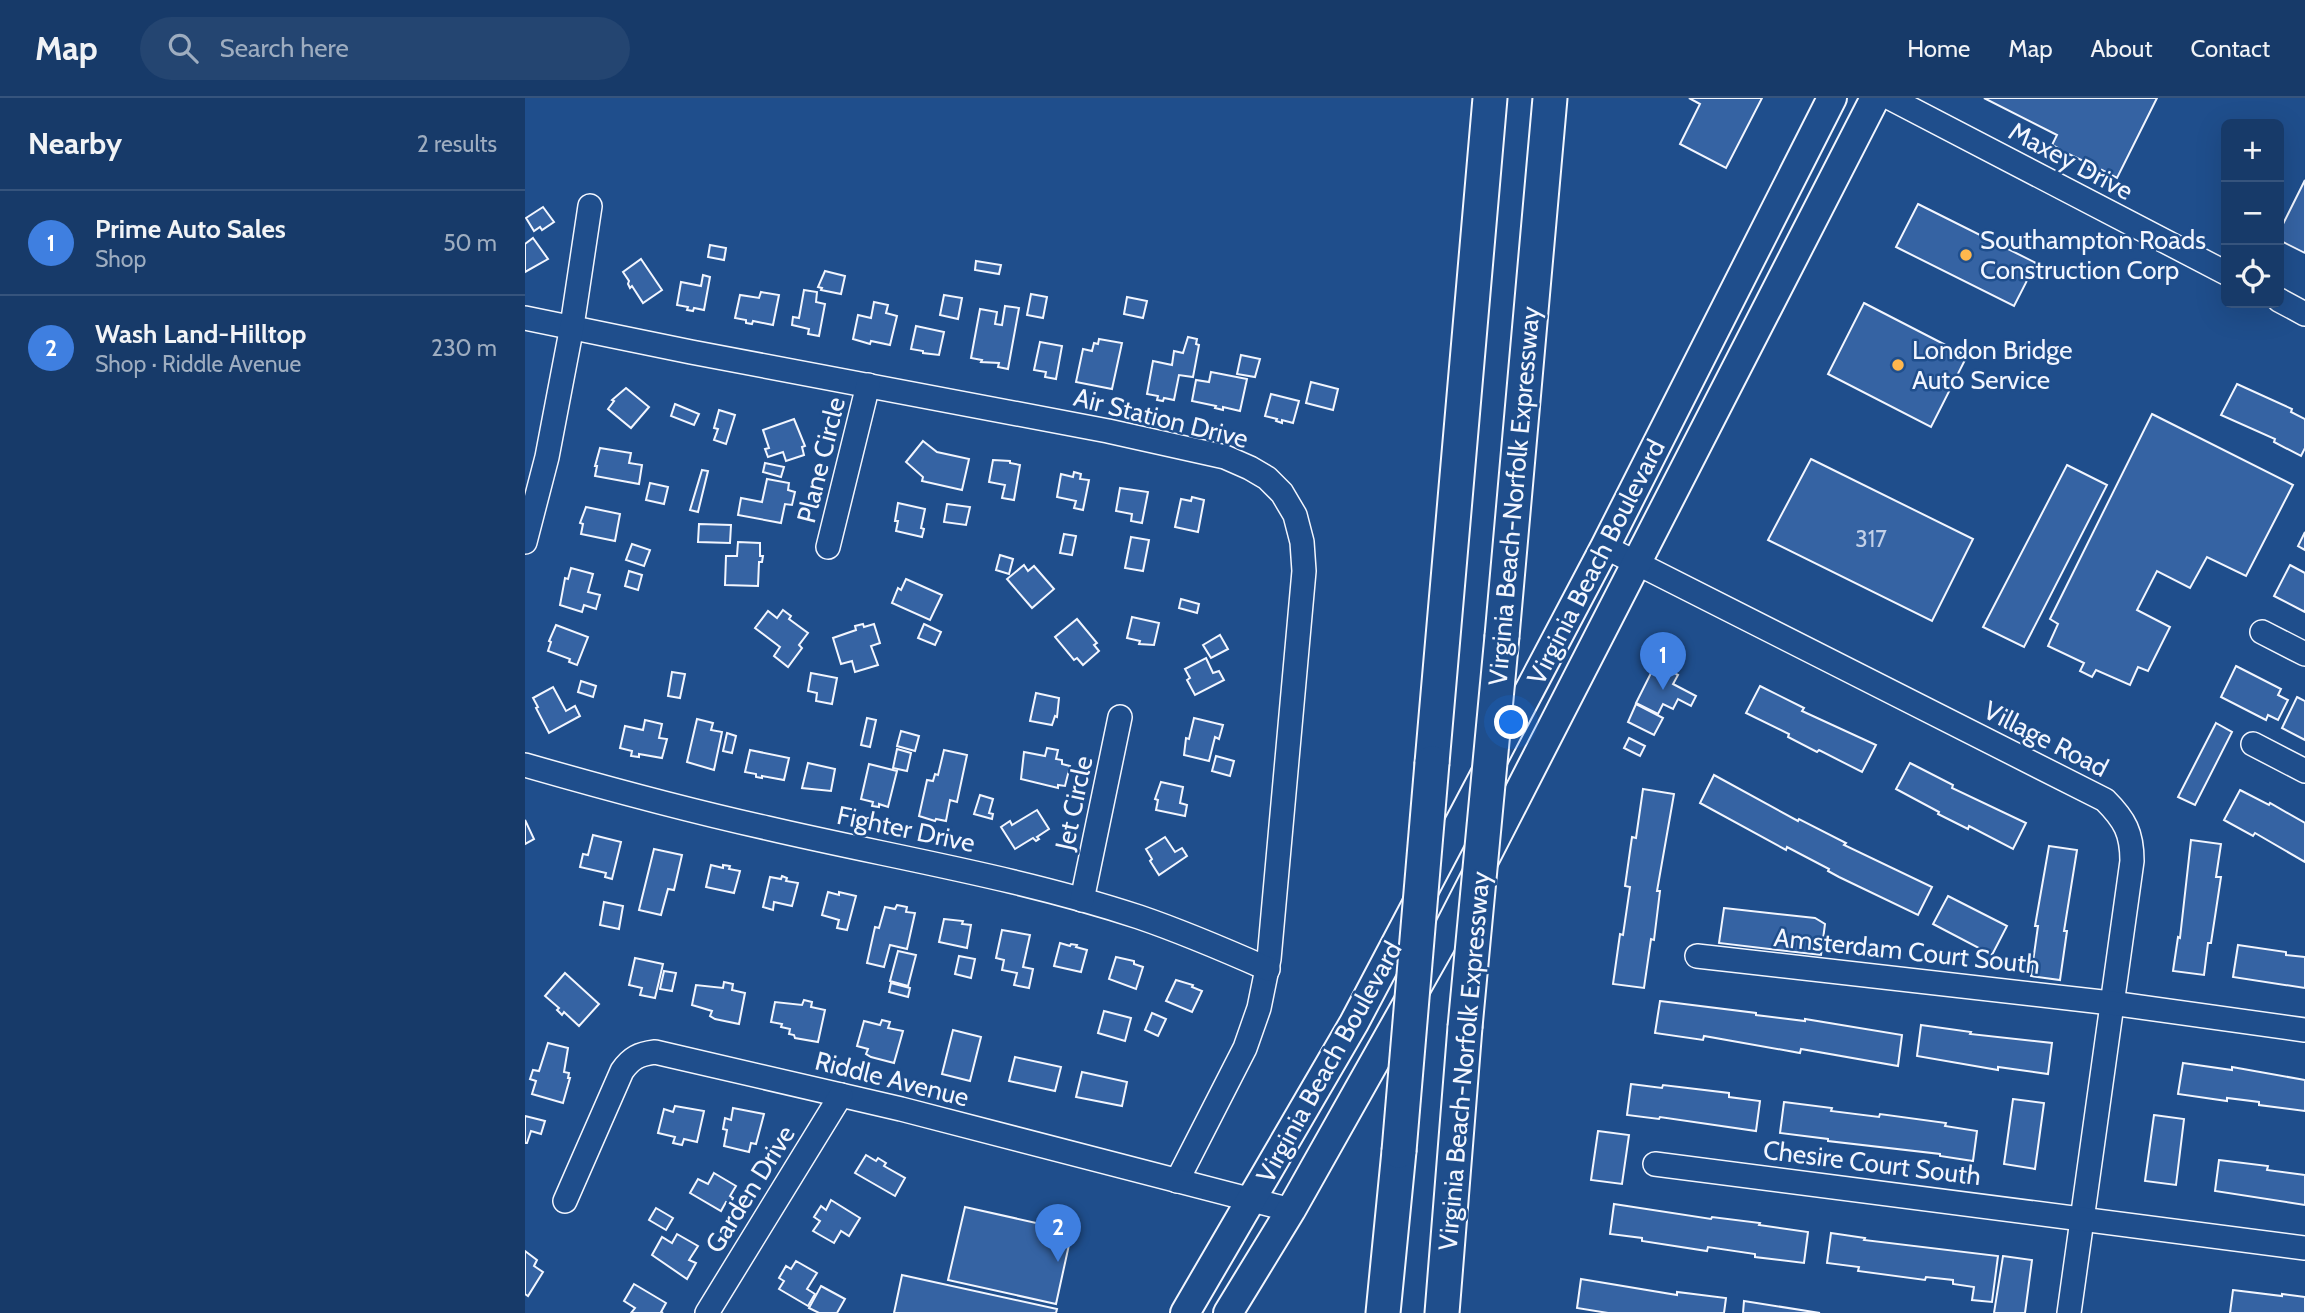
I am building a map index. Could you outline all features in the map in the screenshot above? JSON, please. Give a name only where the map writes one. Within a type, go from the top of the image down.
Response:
[{"type":"highway","points":[[1383,1313],[1490,98]]},
{"type":"highway","name":"Virginia Beach-Norfolk Expressway","points":[[1442,1313],[1465,1027],[1550,98]]},
{"type":"main road","name":"Virginia Beach Boulevard","points":[[1185,1313],[1354,1023],[1605,547],[1832,98]]},
{"type":"main road","name":"Virginia Beach Boulevard","points":[[1229,1313],[1291,1210],[1441,944],[1875,98]]},
{"type":"street","name":"Maxey Drive","points":[[1890,98],[2221,270]]},
{"type":"street","points":[[525,541],[547,457],[572,326],[590,206]]},
{"type":"street","points":[[2284,303],[2305,314]]},
{"type":"street","name":"Air Station Drive","points":[[525,317],[691,352],[1108,431],[1225,457],[1267,478],[1282,493],[1295,515],[1302,542],[1304,571],[1268,969],[1259,1008],[1245,1048],[1177,1181]]},
{"type":"street","name":"Plane Circle","points":[[828,547],[868,385]]},
{"type":"street","name":"Village Road","points":[[1605,547],[2105,800],[2127,827],[2132,862],[2069,1313]]},
{"type":"street","points":[[2262,632],[2305,654]]},
{"type":"street","name":"Jet Circle","points":[[1082,900],[1120,717]]},
{"type":"street","points":[[2253,744],[2305,771]]},
{"type":"street","name":"Fighter Drive","points":[[525,765],[652,801],[991,876],[1082,900],[1204,940],[1268,969]]},
{"type":"street","name":"Amsterdam Court South","points":[[1697,956],[2111,1003],[2305,1030]]},
{"type":"street","name":"Riddle Avenue","points":[[565,1201],[622,1071],[629,1061],[640,1054],[655,1052],[841,1095],[1291,1210]]},
{"type":"street","name":"Garden Drive","points":[[707,1313],[841,1095]]},
{"type":"street","name":"Chesire Court South","points":[[1655,1164],[2305,1248]]},
{"type":"building","points":[[1689,98],[1762,98],[1726,168],[1680,144],[1700,104]]},
{"type":"building","points":[[1984,98],[2157,98],[2117,178],[2102,170],[2100,175],[2088,169],[2090,164],[2069,154],[2067,159],[2056,153],[2058,148],[2052,145],[2057,135]]},
{"type":"building","points":[[2305,180],[2305,253],[2284,242],[2284,222]]},
{"type":"building","name":"Southampton Roads Construction Corp","points":[[1918,204],[2036,263],[2014,306],[1896,247]]},
{"type":"building","points":[[543,207],[554,222],[542,230],[540,227],[534,231],[526,218]]},
{"type":"building","points":[[533,238],[548,259],[525,272],[525,244]]},
{"type":"building","points":[[710,245],[726,248],[724,260],[708,257]]},
{"type":"building","points":[[641,259],[662,290],[643,303],[632,286],[630,288],[623,272]]},
{"type":"building","points":[[976,261],[1001,265],[999,274],[975,270]]},
{"type":"building","points":[[825,271],[845,276],[841,294],[818,287]]},
{"type":"building","points":[[703,275],[710,277],[704,310],[687,310],[688,307],[677,305],[681,282],[701,286]]},
{"type":"building","points":[[804,290],[817,292],[816,302],[825,304],[819,336],[808,334],[809,329],[792,325],[793,317],[799,318]]},
{"type":"building","points":[[761,292],[779,295],[773,325],[753,321],[752,324],[746,323],[746,320],[735,318],[740,295],[759,298]]},
{"type":"building","points":[[1031,294],[1047,297],[1043,318],[1027,315]]},
{"type":"building","points":[[944,295],[962,298],[958,319],[940,315]]},
{"type":"building","points":[[1127,297],[1147,301],[1143,318],[1124,314]]},
{"type":"building","points":[[874,302],[888,305],[886,313],[897,316],[890,345],[871,341],[870,344],[853,339],[858,315],[871,318]]},
{"type":"building","name":"London Bridge Auto Service","points":[[1864,303],[1967,356],[1931,427],[1828,374]]},
{"type":"building","points":[[1005,306],[1019,308],[1008,369],[998,367],[999,363],[981,362],[982,360],[971,358],[980,309],[997,312],[995,324],[1002,325]]},
{"type":"building","points":[[916,326],[944,332],[939,355],[911,349]]},
{"type":"building","points":[[1188,337],[1197,339],[1196,344],[1199,345],[1193,377],[1179,375],[1174,400],[1157,400],[1158,396],[1147,394],[1153,361],[1172,365],[1174,351],[1183,353]]},
{"type":"building","points":[[1099,339],[1122,343],[1112,389],[1076,382],[1083,349],[1092,351],[1094,343],[1098,344]]},
{"type":"building","points":[[1040,342],[1062,346],[1056,379],[1045,377],[1046,372],[1034,370]]},
{"type":"building","points":[[1241,355],[1260,359],[1255,377],[1237,374]]},
{"type":"building","points":[[1211,372],[1247,379],[1240,411],[1223,407],[1223,410],[1192,401],[1196,380],[1209,382]]},
{"type":"building","points":[[1311,382],[1338,389],[1333,410],[1306,403]]},
{"type":"building","points":[[2237,384],[2292,409],[2291,412],[2305,419],[2305,448],[2301,456],[2274,442],[2275,439],[2221,415]]},
{"type":"building","points":[[626,388],[649,407],[631,428],[608,409],[614,401],[612,400]]},
{"type":"building","points":[[1271,394],[1299,401],[1293,423],[1282,420],[1282,423],[1265,416]]},
{"type":"building","points":[[675,404],[699,414],[694,425],[671,416]]},
{"type":"building","points":[[719,410],[735,415],[726,444],[714,440],[718,429],[714,428]]},
{"type":"building","points":[[2152,414],[2293,485],[2246,576],[2207,557],[2190,588],[2157,571],[2137,610],[2170,627],[2148,671],[2138,667],[2130,685],[2096,670],[2092,677],[2080,671],[2084,663],[2048,646],[2058,624],[2050,619]]},
{"type":"building","points":[[794,419],[805,446],[802,447],[804,455],[786,461],[783,452],[768,457],[765,449],[769,448],[763,430]]},
{"type":"building","points":[[923,441],[937,452],[969,459],[962,490],[922,481],[923,477],[906,462]]},
{"type":"building","points":[[600,448],[631,453],[629,463],[642,465],[639,484],[595,476]]},
{"type":"building","points":[[1811,459],[1973,539],[1932,621],[1768,540]]},
{"type":"building","points":[[993,460],[1010,461],[1020,465],[1014,500],[1002,498],[1005,485],[989,482]]},
{"type":"building","points":[[765,463],[784,467],[781,477],[763,472]]},
{"type":"building","points":[[2067,465],[2107,485],[2024,647],[1983,627]]},
{"type":"building","points":[[702,470],[708,471],[698,512],[690,510]]},
{"type":"building","points":[[1074,472],[1081,474],[1080,479],[1089,480],[1083,510],[1074,508],[1076,501],[1057,497],[1061,474],[1073,477]]},
{"type":"building","points":[[767,479],[789,483],[788,490],[795,492],[792,505],[785,504],[781,523],[738,515],[741,498],[762,502]]},
{"type":"building","points":[[650,483],[668,487],[664,504],[646,500]]},
{"type":"building","points":[[1120,488],[1148,492],[1142,523],[1131,521],[1132,514],[1116,511]]},
{"type":"building","points":[[1192,497],[1204,500],[1198,532],[1175,527],[1181,499],[1191,501]]},
{"type":"building","points":[[898,503],[925,509],[922,537],[896,531]]},
{"type":"building","points":[[947,504],[970,507],[966,525],[944,522]]},
{"type":"building","points":[[586,507],[620,514],[615,541],[581,534],[583,524],[580,523]]},
{"type":"building","points":[[699,524],[731,525],[730,543],[698,542]]},
{"type":"building","points":[[2305,532],[2305,550],[2298,546]]},
{"type":"building","points":[[1064,534],[1076,536],[1072,555],[1060,553]]},
{"type":"building","points":[[1131,537],[1149,540],[1143,571],[1125,568]]},
{"type":"building","points":[[738,542],[760,543],[760,556],[763,556],[762,562],[759,562],[758,586],[725,585],[726,556],[737,556]]},
{"type":"building","points":[[632,544],[650,550],[644,566],[626,560]]},
{"type":"building","points":[[1000,555],[1013,559],[1009,574],[996,570]]},
{"type":"building","points":[[1024,565],[1028,571],[1034,566],[1054,589],[1032,608],[1007,579]]},
{"type":"building","points":[[2290,565],[2305,573],[2305,612],[2274,596]]},
{"type":"building","points":[[571,568],[593,574],[588,592],[600,595],[596,609],[584,605],[582,612],[560,605],[565,578],[568,579]]},
{"type":"building","points":[[629,571],[642,575],[638,590],[625,586]]},
{"type":"building","points":[[906,579],[942,595],[930,620],[892,603],[898,588],[901,590]]},
{"type":"building","points":[[1181,599],[1199,604],[1197,613],[1179,608]]},
{"type":"building","points":[[783,610],[791,616],[789,619],[808,633],[799,645],[802,648],[788,667],[774,656],[780,647],[755,628],[768,611],[777,618]]},
{"type":"building","points":[[1132,617],[1159,623],[1154,645],[1139,644],[1140,641],[1127,638]]},
{"type":"building","points":[[1077,619],[1097,643],[1094,645],[1099,651],[1083,665],[1077,658],[1074,660],[1055,637]]},
{"type":"building","points":[[863,624],[864,627],[874,624],[880,643],[871,646],[878,665],[855,672],[852,661],[841,664],[833,638],[856,630],[855,626]]},
{"type":"building","points":[[924,624],[941,632],[935,645],[918,638]]},
{"type":"building","points":[[556,625],[588,637],[577,665],[569,662],[570,659],[548,651]]},
{"type":"building","points":[[1220,635],[1228,649],[1211,658],[1203,645]]},
{"type":"building","points":[[1206,658],[1213,673],[1219,671],[1224,680],[1195,695],[1185,669]]},
{"type":"building","points":[[1656,663],[1678,675],[1673,684],[1696,696],[1691,706],[1678,699],[1673,709],[1663,704],[1658,714],[1636,703]]},
{"type":"building","points":[[2236,666],[2281,689],[2278,695],[2288,700],[2278,720],[2268,715],[2266,720],[2221,697]]},
{"type":"building","points":[[672,672],[685,674],[680,698],[668,696]]},
{"type":"building","points":[[811,673],[837,678],[832,704],[816,701],[817,693],[808,691]]},
{"type":"building","points":[[581,681],[596,686],[593,697],[578,692]]},
{"type":"building","points":[[1760,686],[1804,708],[1802,711],[1876,745],[1862,772],[1819,750],[1817,752],[1788,737],[1789,734],[1746,713]]},
{"type":"building","points":[[553,687],[566,711],[575,706],[580,716],[549,733],[533,698]]},
{"type":"building","points":[[1036,693],[1059,698],[1057,717],[1055,716],[1052,725],[1030,721]]},
{"type":"building","points":[[2297,697],[2305,701],[2305,740],[2282,728]]},
{"type":"building","points":[[1636,704],[1663,718],[1654,735],[1628,722]]},
{"type":"building","points":[[867,718],[876,720],[870,747],[861,745]]},
{"type":"building","points":[[1194,718],[1223,725],[1219,739],[1215,737],[1209,761],[1184,755],[1186,738],[1189,739]]},
{"type":"building","points":[[697,719],[713,723],[711,730],[722,732],[714,770],[687,762]]},
{"type":"building","points":[[645,720],[662,724],[659,738],[667,739],[662,758],[639,754],[639,757],[631,756],[632,751],[620,748],[625,726],[643,730]]},
{"type":"building","points":[[2216,723],[2232,732],[2195,805],[2178,797]]},
{"type":"building","points":[[901,731],[919,736],[915,751],[897,746]]},
{"type":"building","points":[[727,733],[736,736],[732,753],[723,751]]},
{"type":"building","points":[[1629,738],[1645,746],[1640,756],[1624,748]]},
{"type":"building","points":[[1047,748],[1058,750],[1056,759],[1070,766],[1065,786],[1058,785],[1058,788],[1021,779],[1024,752],[1045,756]]},
{"type":"building","points":[[897,749],[911,753],[907,771],[893,768]]},
{"type":"building","points":[[750,750],[789,758],[784,780],[756,777],[756,774],[745,772]]},
{"type":"building","points":[[944,750],[967,755],[957,802],[950,800],[946,821],[935,821],[919,816],[927,780],[933,781],[935,774],[938,775]]},
{"type":"building","points":[[1216,756],[1234,761],[1230,776],[1212,771]]},
{"type":"building","points":[[808,763],[835,769],[831,791],[802,788]]},
{"type":"building","points":[[1910,763],[1953,785],[1952,788],[2026,823],[2013,849],[1969,826],[1968,829],[1938,814],[1939,812],[1896,789]]},
{"type":"building","points":[[869,764],[897,771],[888,807],[879,804],[879,807],[872,806],[873,802],[861,799]]},
{"type":"building","points":[[1714,775],[1798,821],[1799,819],[1846,843],[1844,845],[1932,887],[1918,915],[1839,877],[1787,847],[1786,850],[1700,803]]},
{"type":"building","points":[[1161,782],[1183,787],[1180,803],[1187,805],[1185,816],[1156,810],[1158,800],[1155,799]]},
{"type":"building","points":[[1643,789],[1674,794],[1657,891],[1660,891],[1654,940],[1651,939],[1644,988],[1613,984],[1630,887],[1625,886],[1632,837],[1636,838]]},
{"type":"building","points":[[2240,790],[2305,823],[2305,862],[2255,833],[2253,836],[2224,820]]},
{"type":"building","points":[[980,795],[993,799],[989,813],[993,814],[992,819],[974,814]]},
{"type":"building","points":[[1037,810],[1049,829],[1037,837],[1039,839],[1036,841],[1033,838],[1015,849],[1001,827],[1010,821],[1012,825]]},
{"type":"building","points":[[525,820],[534,839],[525,844]]},
{"type":"building","points":[[593,835],[621,842],[612,879],[605,877],[606,873],[580,867],[583,854],[588,855]]},
{"type":"building","points":[[1165,837],[1175,852],[1182,848],[1187,856],[1159,875],[1146,849]]},
{"type":"building","points":[[2191,840],[2221,844],[2216,877],[2221,877],[2204,975],[2173,971],[2178,937],[2180,938]]},
{"type":"building","points":[[2049,846],[2077,850],[2064,931],[2067,931],[2060,980],[2031,976],[2038,926],[2035,926]]},
{"type":"building","points":[[654,849],[682,855],[674,890],[668,889],[661,915],[639,910]]},
{"type":"building","points":[[711,865],[723,868],[723,865],[730,866],[729,869],[740,871],[734,893],[706,887]]},
{"type":"building","points":[[782,876],[787,878],[786,881],[798,883],[792,906],[774,902],[773,910],[763,907],[770,877],[781,879]]},
{"type":"building","points":[[828,892],[856,896],[847,930],[837,928],[839,920],[822,915]]},
{"type":"building","points":[[1948,896],[2007,926],[1992,955],[1933,924]]},
{"type":"building","points":[[604,902],[623,906],[619,929],[600,925]]},
{"type":"building","points":[[897,905],[907,907],[906,912],[915,913],[907,949],[890,945],[884,967],[867,963],[875,927],[879,928],[885,907],[895,909]]},
{"type":"building","points":[[1724,908],[1815,918],[1825,924],[1821,955],[1719,943]]},
{"type":"building","points":[[944,919],[963,921],[962,924],[971,925],[967,948],[939,942]]},
{"type":"building","points":[[1002,930],[1030,935],[1023,967],[1033,969],[1029,988],[1014,985],[1017,973],[1002,970],[1004,960],[996,958]]},
{"type":"building","points":[[1060,943],[1077,945],[1076,947],[1087,950],[1081,972],[1054,966]]},
{"type":"building","points":[[2238,945],[2305,957],[2305,988],[2233,977]]},
{"type":"building","points":[[898,951],[916,955],[908,986],[890,981]]},
{"type":"building","points":[[959,956],[975,959],[971,978],[955,974]]},
{"type":"building","points":[[1116,957],[1134,961],[1134,964],[1143,967],[1136,989],[1109,979]]},
{"type":"building","points":[[635,958],[663,964],[655,998],[640,995],[642,988],[629,985]]},
{"type":"building","points":[[664,971],[676,973],[672,991],[660,989]]},
{"type":"building","points":[[565,973],[599,1004],[579,1026],[564,1012],[562,1015],[557,1010],[559,1008],[545,996]]},
{"type":"building","points":[[1176,980],[1202,991],[1192,1012],[1166,1001]]},
{"type":"building","points":[[724,982],[733,984],[732,990],[745,993],[739,1024],[715,1019],[710,1016],[712,1011],[692,1005],[696,985],[723,988]]},
{"type":"building","points":[[891,983],[910,988],[908,997],[889,992]]},
{"type":"building","points":[[804,1000],[812,1002],[811,1007],[825,1010],[818,1042],[795,1038],[789,1034],[790,1029],[771,1022],[775,1002],[802,1005]]},
{"type":"building","points":[[1660,1001],[1805,1019],[1902,1035],[1898,1066],[1801,1049],[1800,1053],[1704,1036],[1703,1040],[1655,1033]]},
{"type":"building","points":[[1104,1011],[1131,1018],[1125,1041],[1098,1033]]},
{"type":"building","points":[[1152,1013],[1166,1019],[1158,1036],[1145,1030]]},
{"type":"building","points":[[882,1020],[890,1022],[888,1028],[903,1031],[894,1063],[871,1057],[866,1054],[868,1049],[857,1046],[864,1021],[880,1025]]},
{"type":"building","points":[[1921,1025],[1971,1032],[1970,1034],[2052,1043],[2048,1074],[1998,1067],[1998,1070],[1917,1056]]},
{"type":"building","points":[[953,1030],[981,1037],[970,1081],[942,1074]]},
{"type":"building","points":[[548,1043],[568,1048],[564,1072],[569,1073],[570,1078],[563,1103],[532,1094],[536,1081],[530,1079],[533,1070],[539,1071]]},
{"type":"building","points":[[1015,1057],[1061,1067],[1055,1091],[1009,1081]]},
{"type":"building","points":[[2183,1063],[2232,1070],[2232,1067],[2305,1080],[2305,1111],[2259,1105],[2259,1102],[2227,1098],[2227,1101],[2178,1094]]},
{"type":"building","points":[[1082,1072],[1127,1082],[1122,1106],[1076,1097]]},
{"type":"building","points":[[1631,1084],[1729,1093],[1729,1097],[1760,1101],[1756,1131],[1627,1115]]},
{"type":"building","points":[[2013,1099],[2044,1103],[2035,1169],[2004,1164]]},
{"type":"building","points":[[1784,1102],[1832,1108],[1831,1111],[1879,1117],[1880,1114],[1946,1123],[1945,1126],[1977,1131],[1973,1161],[1940,1154],[1780,1133]]},
{"type":"building","points":[[675,1106],[704,1111],[697,1142],[684,1139],[682,1145],[673,1143],[675,1137],[658,1133],[664,1109],[673,1112]]},
{"type":"building","points":[[733,1108],[764,1114],[756,1144],[751,1143],[749,1152],[724,1146],[727,1130],[723,1129],[725,1118],[731,1120]]},
{"type":"building","points":[[2154,1115],[2184,1119],[2176,1185],[2145,1181]]},
{"type":"building","points":[[525,1116],[545,1121],[541,1134],[531,1131],[527,1143],[525,1143]]},
{"type":"building","points":[[1598,1131],[1629,1135],[1622,1184],[1591,1180]]},
{"type":"building","points":[[866,1155],[876,1161],[878,1158],[886,1163],[884,1166],[905,1178],[895,1196],[855,1173]]},
{"type":"building","points":[[2219,1160],[2268,1166],[2267,1170],[2305,1175],[2305,1205],[2215,1191]]},
{"type":"building","points":[[714,1173],[736,1186],[730,1196],[733,1198],[730,1204],[726,1202],[721,1211],[690,1193],[698,1179],[708,1184]]},
{"type":"building","points":[[831,1200],[860,1218],[849,1236],[841,1231],[834,1243],[813,1231],[820,1221],[814,1217],[821,1206],[826,1210]]},
{"type":"building","points":[[1614,1204],[1808,1232],[1804,1263],[1755,1257],[1755,1254],[1708,1247],[1707,1251],[1610,1234]]},
{"type":"building","points":[[965,1207],[1072,1231],[1056,1304],[948,1280]]},
{"type":"building","points":[[656,1208],[673,1218],[666,1230],[649,1220]]},
{"type":"building","points":[[1831,1233],[1865,1238],[1864,1240],[1998,1256],[1992,1302],[1972,1300],[1974,1287],[1953,1284],[1953,1280],[1926,1277],[1925,1280],[1858,1271],[1859,1267],[1827,1263]]},
{"type":"building","points":[[677,1234],[698,1246],[689,1260],[696,1263],[687,1279],[652,1255],[662,1237],[672,1243]]},
{"type":"building","points":[[525,1251],[537,1260],[534,1266],[543,1272],[528,1296],[525,1294]]},
{"type":"building","points":[[2003,1256],[2032,1260],[2025,1313],[1994,1313]]},
{"type":"building","points":[[796,1261],[817,1273],[807,1289],[815,1294],[808,1306],[779,1289],[784,1281],[779,1278],[786,1266],[791,1269]]},
{"type":"building","points":[[902,1275],[1057,1309],[1056,1313],[894,1313]]},
{"type":"building","points":[[1581,1279],[1677,1295],[1677,1292],[1726,1298],[1724,1313],[1608,1313],[1577,1308]]},
{"type":"building","points":[[634,1284],[666,1303],[661,1312],[663,1313],[631,1313],[635,1308],[624,1301]]},
{"type":"building","points":[[821,1286],[845,1299],[837,1313],[819,1313],[809,1308]]},
{"type":"building","points":[[2233,1290],[2305,1297],[2305,1313],[2230,1313]]},
{"type":"building","points":[[1744,1301],[1820,1313],[1743,1313]]},
{"type":"place","name":"Southampton Roads Construction Corp","points":[[1966,255]]},
{"type":"place","name":"London Bridge Auto Service","points":[[1898,365]]},
{"type":"place","name":"Prime Auto Sales","points":[[1663,690]]},
{"type":"place","name":"Wash Land-Hilltop","points":[[1058,1262]]}]
